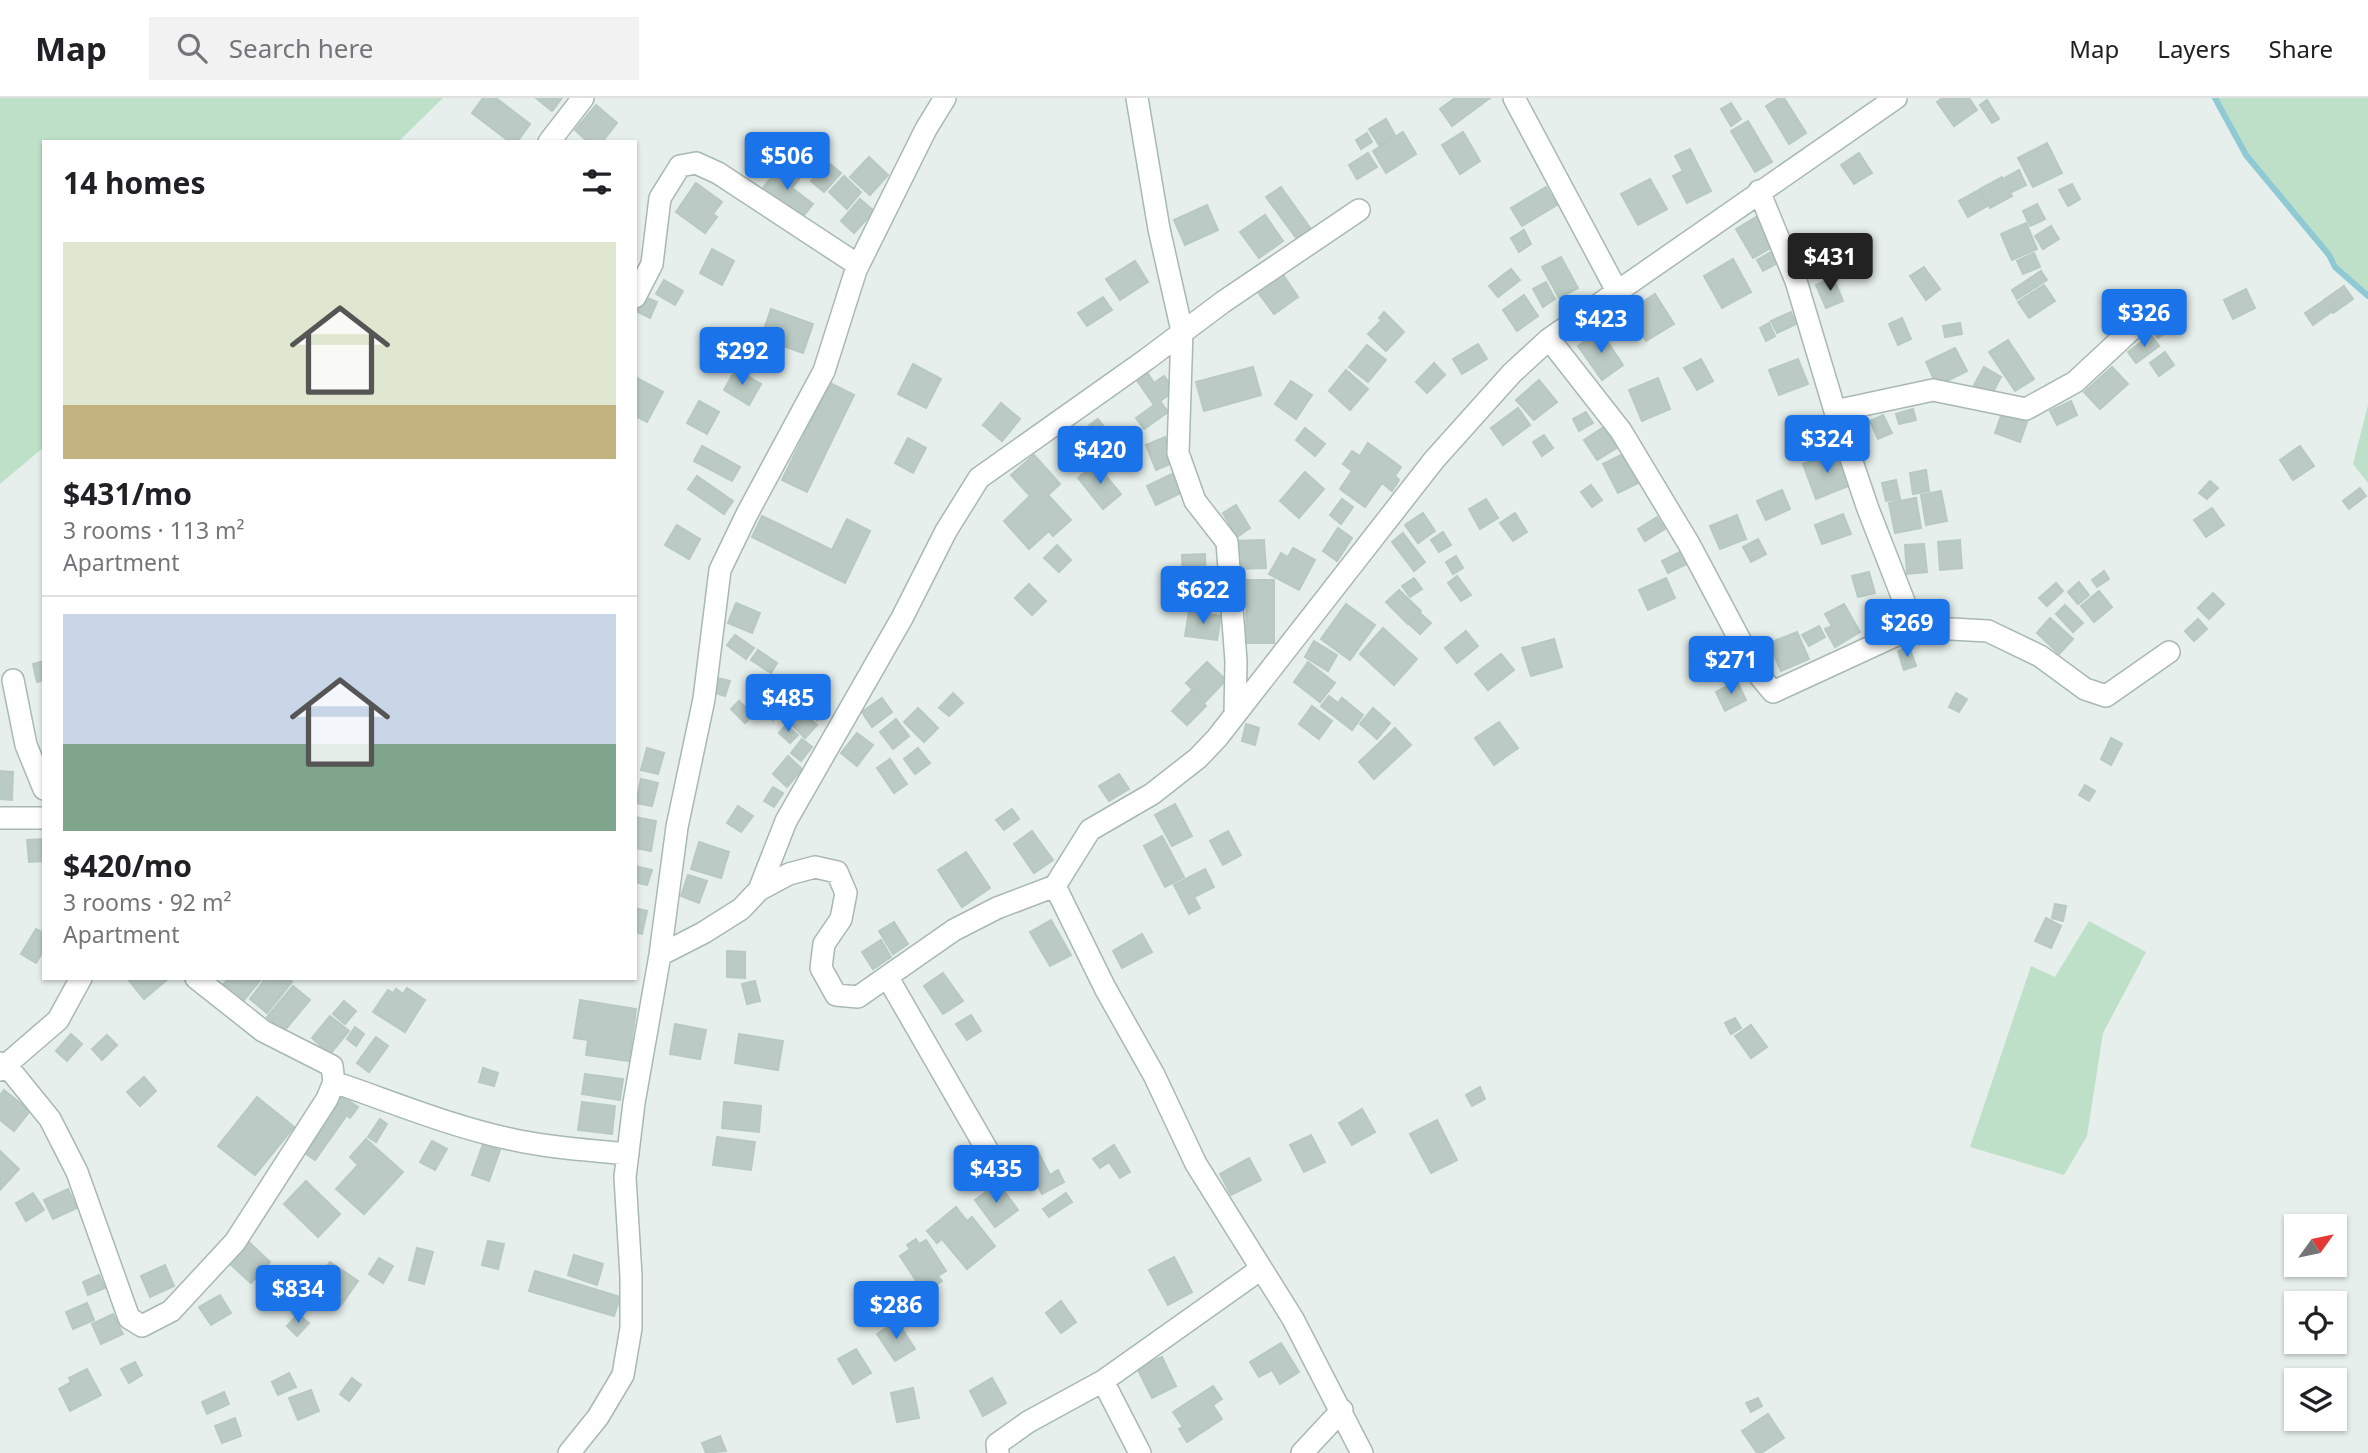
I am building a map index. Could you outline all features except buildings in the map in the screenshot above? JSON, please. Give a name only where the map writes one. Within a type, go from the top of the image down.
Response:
[{"type":"street","points":[[551,140],[583,98]]},
{"type":"street","points":[[569,1453],[598,1417],[622,1375],[631,1328],[625,1177],[634,1102],[660,955],[677,827],[704,699],[720,570],[824,371],[858,265],[926,129],[945,98]]},
{"type":"street","points":[[1137,98],[1159,229],[1182,331],[1178,453],[1195,501],[1227,542],[1236,662],[1235,714]]},
{"type":"street","points":[[1514,98],[1616,291]]},
{"type":"street","points":[[660,955],[703,933],[741,909],[759,890],[789,874],[815,867],[837,872],[846,892],[841,919],[824,944],[821,968],[836,995],[858,997],[954,930],[997,908],[1055,886],[1090,830],[1152,794],[1198,758],[1217,738],[1434,460],[1512,373],[1549,339],[1616,291],[1896,98]]},
{"type":"street","points":[[637,292],[652,264],[660,198],[680,166],[696,163],[718,173],[858,265]]},
{"type":"street","points":[[1759,191],[1796,281],[1868,509],[1914,627]]},
{"type":"street","points":[[759,890],[786,821],[876,666],[946,531],[979,478],[1137,367],[1182,331],[1359,210]]},
{"type":"street","points":[[1835,411],[1933,390],[2026,409],[2075,382],[2159,304]]},
{"type":"street","points":[[1549,339],[1621,431],[1689,544],[1758,674],[1773,692],[1914,627],[1987,631],[2040,656],[2081,687],[2106,696],[2169,652]]},
{"type":"street","points":[[13,681],[26,745],[42,784]]},
{"type":"street","points":[[0,818],[42,818]]},
{"type":"street","points":[[1055,886],[1105,988],[1154,1075],[1196,1164],[1293,1320],[1362,1453]]},
{"type":"street","points":[[888,978],[997,1167]]},
{"type":"street","points":[[80,980],[58,1020],[2,1066],[50,1119],[78,1172],[129,1318],[142,1326],[171,1311],[235,1242],[327,1099],[334,1082],[332,1066],[263,1031],[199,980]]},
{"type":"street","points":[[334,1082],[446,1121],[510,1139],[628,1154]]},
{"type":"street","points":[[998,1453],[997,1444],[1007,1436],[1103,1381],[1261,1269]]},
{"type":"street","points":[[1103,1381],[1140,1453]]},
{"type":"street","points":[[1302,1453],[1342,1410]]},
{"type":"green space","points":[[0,98],[443,98],[400,140],[42,140],[42,449],[0,484]]},
{"type":"green space","points":[[2215,98],[2368,98],[2368,296],[2335,267],[2329,255],[2246,155]]},
{"type":"green space","points":[[2368,405],[2368,483],[2353,464]]},
{"type":"green space","points":[[2089,921],[2146,952],[2103,1033],[2087,1136],[2064,1175],[1970,1147],[2031,966],[2055,977]]},
{"type":"waterway","points":[[2215,98],[2246,155],[2329,255],[2335,267],[2368,296]]}]
